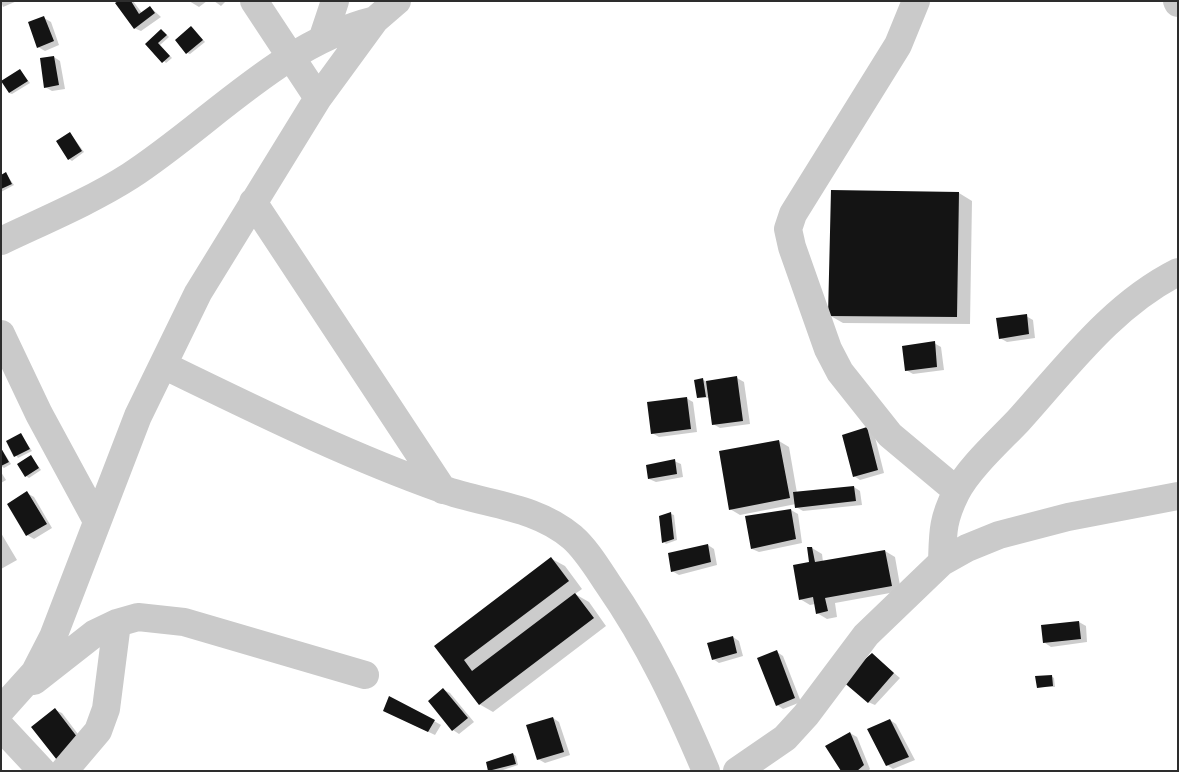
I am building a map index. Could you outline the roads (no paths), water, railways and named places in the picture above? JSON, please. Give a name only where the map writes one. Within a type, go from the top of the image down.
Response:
[{"type":"street","points":[[254,1],[318,98]]},
{"type":"street","points":[[323,37],[335,1]]},
{"type":"street","points":[[9,702],[35,672],[53,637],[138,416],[198,293],[318,98],[375,20],[397,1]]},
{"type":"street","points":[[916,1],[898,45],[806,192],[793,214],[788,229],[792,247],[825,340],[840,372],[890,435],[957,491]]},
{"type":"street","points":[[1,241],[129,177],[292,57],[323,37],[349,26],[375,20]]},
{"type":"street","points":[[253,202],[443,490]]},
{"type":"street","points":[[942,562],[944,522],[957,491],[984,458],[1101,329],[1122,309],[1143,293],[1178,272]]},
{"type":"street","points":[[1,334],[39,414],[97,521]]},
{"type":"street","points":[[163,365],[298,430],[443,490],[499,503],[539,516],[572,537],[596,566],[636,626],[676,698],[706,771]]},
{"type":"street","points":[[737,771],[762,756],[785,738],[806,715],[866,635],[942,562],[967,548],[1000,535],[1068,518],[1178,496]]},
{"type":"street","points":[[9,702],[94,634],[117,623],[138,617],[184,622],[365,675]]},
{"type":"street","points":[[64,771],[98,731],[106,709],[117,623]]},
{"type":"street","points":[[1,727],[42,771]]}]
